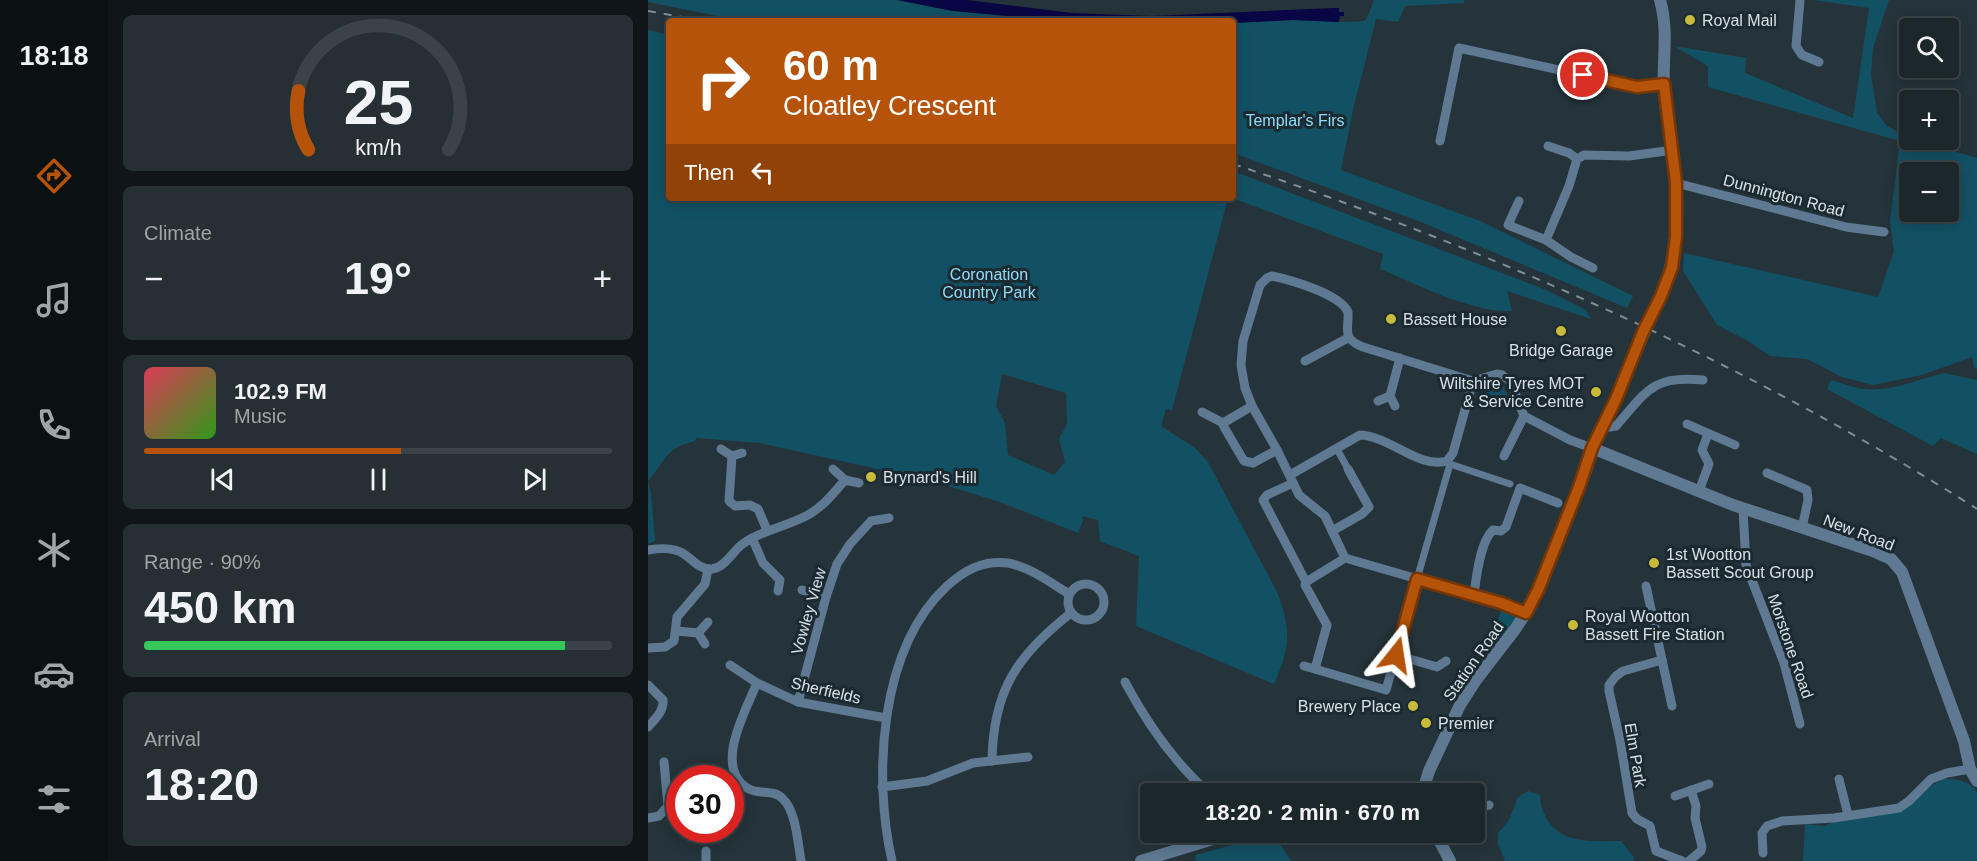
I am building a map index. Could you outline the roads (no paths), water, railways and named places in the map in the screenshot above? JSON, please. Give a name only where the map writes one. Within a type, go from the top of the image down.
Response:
[{"type":"street","name":"Station Road","points":[[1426,783],[1460,705],[1526,613],[1543,579],[1587,468],[1592,448],[1661,296],[1674,258],[1676,183],[1664,84],[1666,34],[1660,0]]},
{"type":"street","points":[[1800,0],[1796,46],[1802,55],[1820,62]]},
{"type":"street","points":[[1440,141],[1459,48],[1637,87],[1664,84]]},
{"type":"street","points":[[1548,146],[1569,153],[1577,159]]},
{"type":"street","points":[[1577,159],[1584,156],[1633,155],[1672,150]]},
{"type":"street","points":[[1546,240],[1567,193],[1577,159]]},
{"type":"street","name":"Dunnington Road","points":[[1676,183],[1844,227],[1884,232]]},
{"type":"street","points":[[1519,201],[1508,225],[1546,240],[1571,257],[1593,268]]},
{"type":"street","points":[[1345,558],[1321,512],[1299,495],[1252,406],[1242,374],[1243,341],[1260,285],[1267,278],[1272,276],[1290,280],[1345,305],[1349,315],[1348,338],[1363,347],[1473,381],[1497,374],[1506,377],[1524,416],[1570,440],[1592,448]]},
{"type":"street","points":[[1305,361],[1348,338]]},
{"type":"street","points":[[1395,406],[1390,396],[1400,358]]},
{"type":"street","points":[[1603,428],[1616,426],[1652,386],[1675,379],[1703,380]]},
{"type":"street","points":[[1386,690],[1473,381]]},
{"type":"street","points":[[1378,401],[1390,396]]},
{"type":"street","points":[[1223,423],[1252,406]]},
{"type":"street","points":[[1202,412],[1223,423],[1244,461],[1253,463],[1277,450]]},
{"type":"street","points":[[1504,456],[1524,416]]},
{"type":"street","points":[[1687,423],[1735,445]]},
{"type":"street","points":[[1699,492],[1709,467],[1702,450],[1708,434]]},
{"type":"street","points":[[1316,669],[1327,625],[1305,585],[1306,582],[1259,502],[1267,495],[1353,439],[1364,435],[1397,446],[1419,458],[1435,463],[1449,463],[1561,504]]},
{"type":"street","name":"New Road","points":[[1592,448],[1699,492],[1891,559],[1900,568],[1964,741],[1970,770],[1977,781]]},
{"type":"street","points":[[722,449],[732,456]]},
{"type":"street","points":[[1337,449],[1369,507],[1380,510]]},
{"type":"street","points":[[732,456],[742,453]]},
{"type":"street","points":[[732,456],[729,501],[735,506],[750,505],[758,509],[767,530]]},
{"type":"street","points":[[833,468],[845,480],[859,483]]},
{"type":"street","points":[[1767,473],[1807,490],[1808,500],[1802,528]]},
{"type":"street","points":[[648,550],[666,548],[679,552],[699,566],[708,569],[722,565],[739,547],[752,538],[814,512],[845,480]]},
{"type":"street","points":[[1474,595],[1478,566],[1488,537],[1493,531],[1501,531],[1506,527],[1520,488]]},
{"type":"street","points":[[1332,531],[1362,514],[1369,507]]},
{"type":"street","name":"Morstone Road","points":[[1743,508],[1746,565],[1784,663],[1800,724]]},
{"type":"street","name":"Vowley View","points":[[798,702],[834,570],[850,544],[871,521],[889,518]]},
{"type":"street","points":[[752,538],[763,563],[785,579],[778,591]]},
{"type":"street","points":[[1306,582],[1345,558],[1508,605],[1526,613]]},
{"type":"street","points":[[892,861],[884,816],[882,787],[886,718],[898,668],[913,633],[934,601],[958,576],[983,564],[1010,564],[1030,571],[1069,594]]},
{"type":"street","points":[[648,648],[669,645],[674,641],[677,617],[705,584],[708,569]]},
{"type":"street","points":[[1092,585],[1100,591],[1104,600],[1099,615],[1090,620],[1080,619],[1071,613],[1067,604],[1069,594],[1076,586],[1092,585]]},
{"type":"street","points":[[1646,586],[1672,706]]},
{"type":"street","points":[[802,590],[826,597]]},
{"type":"street","points":[[992,760],[997,711],[1012,676],[1030,649],[1071,613]]},
{"type":"street","points":[[698,633],[708,622]]},
{"type":"street","points":[[677,631],[698,633]]},
{"type":"street","points":[[698,633],[705,644]]},
{"type":"street","points":[[1396,655],[1437,667]]},
{"type":"street","name":"Elm Park","points":[[1662,660],[1623,671],[1614,678],[1609,691],[1632,813],[1637,819],[1650,826],[1656,851],[1682,861]]},
{"type":"street","points":[[1433,677],[1437,667],[1446,661]]},
{"type":"street","name":"Sherfields","points":[[730,665],[757,683],[798,702],[886,718]]},
{"type":"street","points":[[1304,666],[1397,694]]},
{"type":"street","points":[[1125,681],[1145,718],[1163,744],[1200,783]]},
{"type":"street","points":[[757,683],[737,729],[734,771],[738,781],[747,788],[756,792],[777,794],[784,800],[791,810],[801,861]]},
{"type":"street","points":[[648,685],[663,700],[664,704],[648,727]]},
{"type":"street","points":[[882,787],[927,781],[964,765],[1028,757]]},
{"type":"street","points":[[648,818],[659,816],[667,808],[664,762]]},
{"type":"street","points":[[1763,853],[1757,831],[1767,826],[1782,821],[1834,818],[1899,808],[1931,779],[1947,773],[1970,770]]},
{"type":"street","points":[[1839,779],[1848,815]]},
{"type":"street","points":[[1675,796],[1709,784]]},
{"type":"street","points":[[1689,861],[1701,851],[1702,847],[1695,818],[1696,806],[1691,790]]},
{"type":"street","points":[[1485,806],[1489,805]]},
{"type":"street","points":[[1146,860],[1201,843]]},
{"type":"street","points":[[1441,843],[1450,861]]},
{"type":"street","points":[[706,850],[706,861]]},
{"type":"railway","points":[[648,11],[688,18]]},
{"type":"railway","points":[[1236,165],[1330,197],[1426,234],[1521,272],[1616,314],[1800,405],[1889,455],[1977,509]]},
{"type":"place","name":"Royal Mail","points":[[1690,20]]},
{"type":"place","name":"Bassett House","points":[[1391,319]]},
{"type":"place","name":"Bridge Garage","points":[[1561,331]]},
{"type":"place","name":"Wiltshire Tyres MOT & Service Centre","points":[[1596,392]]},
{"type":"place","name":"Brynard's Hill","points":[[871,477]]},
{"type":"place","name":"1st Wootton Bassett Scout Group","points":[[1654,563]]},
{"type":"place","name":"Royal Wootton Bassett Fire Station","points":[[1573,625]]},
{"type":"place","name":"Brewery Place","points":[[1413,706]]},
{"type":"place","name":"Premier","points":[[1426,723]]},
{"type":"park label","name":"Templar's Firs","points":[[1295,120]]},
{"type":"park label","name":"Coronation Country Park","points":[[989,283]]}]
